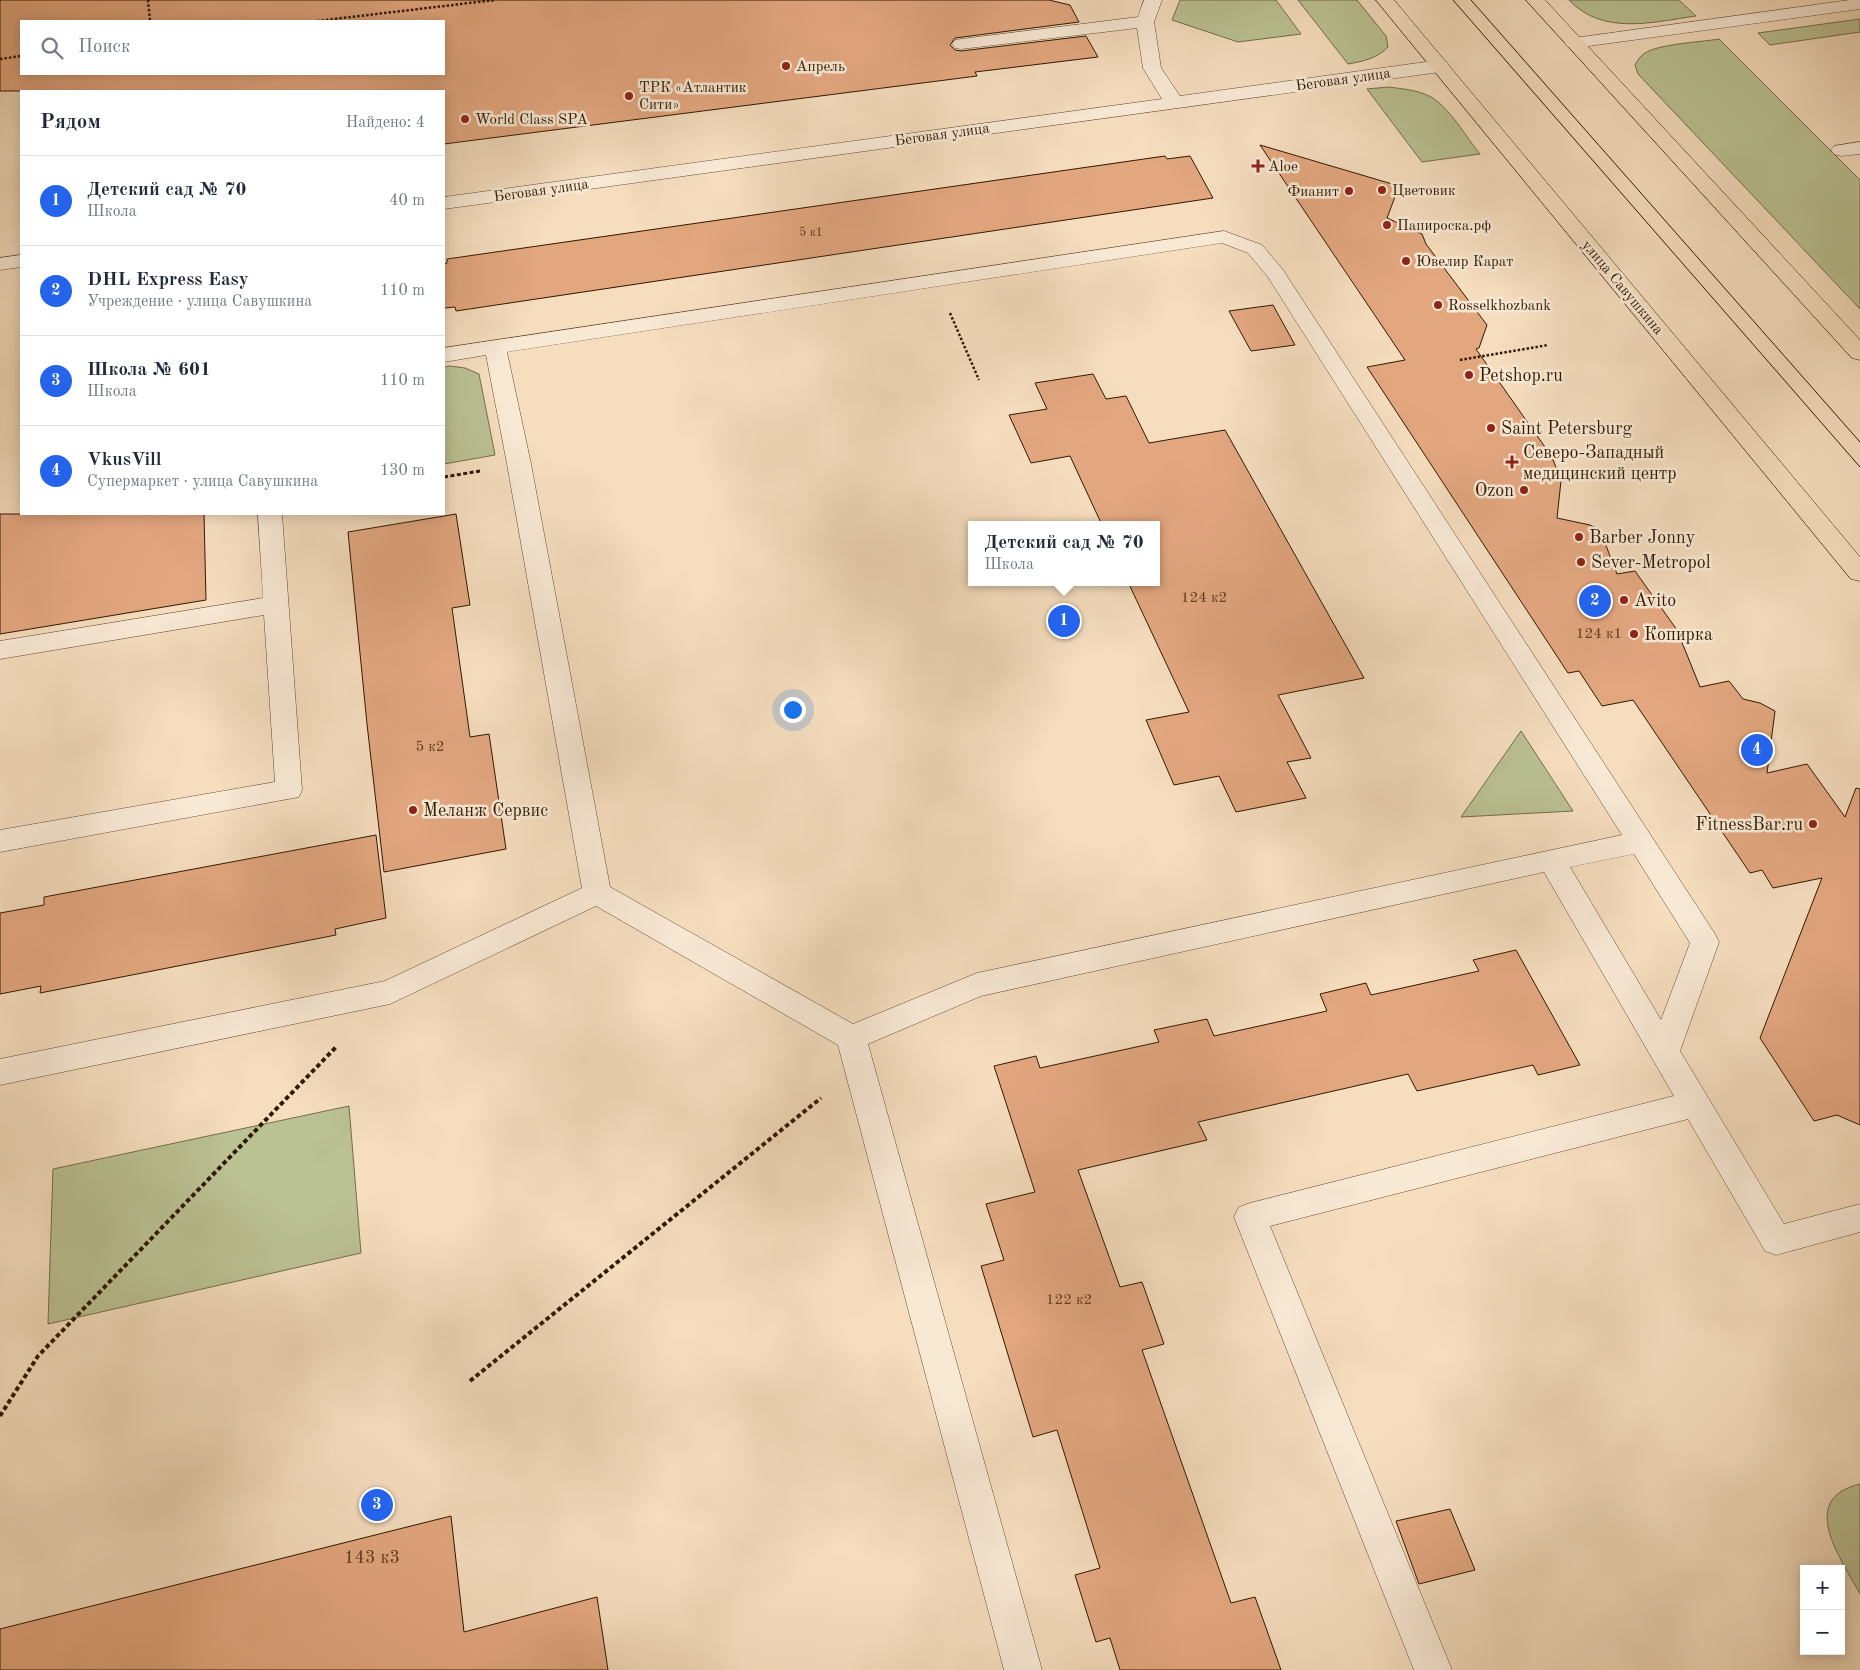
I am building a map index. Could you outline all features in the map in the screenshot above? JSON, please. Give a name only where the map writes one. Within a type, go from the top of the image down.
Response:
[{"type":"main road","name":"улица Савушкина","points":[[1385,0],[1860,573]]},
{"type":"main road","points":[[1535,0],[1860,353]]},
{"type":"street","points":[[1153,0],[1145,22],[1152,68],[1174,102]]},
{"type":"street","points":[[1574,43],[1860,4]]},
{"type":"street","points":[[961,44],[1145,22]]},
{"type":"street","name":"Беговая улица","points":[[445,203],[1440,66]]},
{"type":"street","points":[[445,355],[1224,237],[1254,249],[1276,274],[1705,942],[1665,1052]]},
{"type":"street","points":[[0,264],[20,262]]},
{"type":"street","points":[[495,347],[519,464],[597,893],[855,1053],[1023,1670]]},
{"type":"street","points":[[0,842],[290,790],[270,515]]},
{"type":"street","points":[[0,650],[276,605]]},
{"type":"street","points":[[855,1053],[977,986],[1641,842]]},
{"type":"street","points":[[1551,860],[1776,1241],[1860,1218]]},
{"type":"street","points":[[0,1072],[390,992],[597,893]]},
{"type":"street","points":[[1433,1670],[1250,1217],[1696,1104]]},
{"type":"path","points":[[148,0],[150,20]]},
{"type":"path","points":[[325,20],[495,0]]},
{"type":"path","points":[[0,59],[20,56]]},
{"type":"path","points":[[936,281],[979,380]]},
{"type":"path","points":[[1460,360],[1548,345]]},
{"type":"path","points":[[0,1416],[38,1356],[341,1042]]},
{"type":"path","points":[[470,1381],[855,1053]]},
{"type":"green space","points":[[1180,0],[1276,0],[1301,34],[1238,42],[1172,20]]},
{"type":"green space","points":[[1298,0],[1357,0],[1386,36],[1388,47],[1374,57],[1348,64]]},
{"type":"green space","points":[[1569,0],[1679,0],[1696,16],[1646,23],[1629,24],[1613,22],[1597,19],[1582,11]]},
{"type":"green space","points":[[1860,19],[1860,32],[1770,45],[1758,33]]},
{"type":"green space","points":[[1719,39],[1860,180],[1860,309],[1638,74],[1635,65],[1642,55],[1651,50],[1670,45]]},
{"type":"green space","points":[[1389,87],[1421,93],[1438,102],[1451,115],[1480,154],[1422,162],[1367,89]]},
{"type":"green space","points":[[445,367],[465,368],[479,374],[495,455],[445,464]]},
{"type":"green space","points":[[1521,731],[1573,811],[1461,817]]},
{"type":"green space","points":[[349,1106],[361,1253],[48,1324],[53,1169]]},
{"type":"green space","points":[[1860,1484],[1860,1594],[1845,1568],[1845,1565],[1843,1565],[1829,1532],[1827,1516],[1830,1503],[1841,1492]]},
{"type":"building","name":"ТРК «Атлантик Сити»","points":[[0,0],[1049,0],[1070,5],[1079,22],[955,38],[950,45],[955,50],[961,51],[1086,36],[1098,57],[975,72],[977,76],[445,144],[445,90],[0,91]]},
{"type":"building","points":[[1260,145],[1399,186],[1387,218],[1422,234],[1426,244],[1487,325],[1479,348],[1476,349],[1552,457],[1561,481],[1557,518],[1590,525],[1600,530],[1617,574],[1635,571],[1677,630],[1700,687],[1729,681],[1743,699],[1760,703],[1775,711],[1767,773],[1807,764],[1845,817],[1856,788],[1860,789],[1860,1125],[1837,1115],[1814,1121],[1760,1038],[1822,878],[1773,888],[1762,870],[1750,873],[1633,700],[1602,706],[1579,671],[1568,673],[1367,367],[1405,360]]},
{"type":"building","points":[[1165,156],[1167,159],[1190,156],[1213,198],[456,311],[455,307],[445,308],[445,264],[447,263],[447,259]]},
{"type":"building","points":[[1273,305],[1295,345],[1251,351],[1229,311]]},
{"type":"building","points":[[1093,374],[1106,399],[1126,396],[1149,443],[1225,430],[1364,678],[1278,695],[1311,758],[1287,762],[1306,798],[1236,812],[1219,776],[1174,785],[1146,720],[1189,712],[1130,586],[1160,586],[1160,521],[1100,521],[1070,456],[1031,463],[1009,415],[1047,409],[1035,383]]},
{"type":"building","points":[[0,514],[204,515],[206,600],[0,634]]},
{"type":"building","points":[[456,514],[470,605],[452,608],[470,737],[489,734],[506,849],[384,872],[348,532]]},
{"type":"building","points":[[376,835],[386,918],[335,929],[336,935],[40,993],[41,986],[0,994],[0,913],[44,905],[44,897]]},
{"type":"building","points":[[1516,950],[1580,1065],[1538,1075],[1533,1065],[1417,1091],[1408,1074],[1198,1122],[1207,1140],[1078,1170],[1120,1287],[1142,1282],[1164,1344],[1142,1350],[1231,1603],[1255,1597],[1281,1670],[1120,1670],[1110,1638],[1096,1642],[1075,1575],[1100,1568],[1057,1430],[1033,1437],[981,1266],[1004,1260],[986,1204],[1035,1192],[994,1066],[1036,1056],[1040,1068],[1159,1042],[1154,1030],[1207,1019],[1214,1036],[1327,1011],[1320,994],[1366,983],[1371,995],[1479,971],[1473,960]]},
{"type":"building","points":[[1450,1509],[1475,1570],[1419,1584],[1396,1521]]},
{"type":"building","points":[[451,1516],[464,1632],[597,1597],[608,1670],[0,1670],[0,1629]]},
{"type":"tram line","points":[[1453,0],[1860,467]]},
{"type":"tram line","points":[[1471,0],[1860,442]]},
{"type":"place","name":"Апрель","points":[[786,66]]},
{"type":"place","name":"ТРК «Атлантик Сити»","points":[[629,96]]},
{"type":"place","name":"World Class SPA","points":[[465,119]]},
{"type":"place","name":"Aloe","points":[[1258,166]]},
{"type":"place","name":"Цветовик","points":[[1382,190]]},
{"type":"place","name":"Фианит","points":[[1349,191]]},
{"type":"place","name":"Папироска.рф","points":[[1387,225]]},
{"type":"place","name":"Ювелир Карат","points":[[1406,261]]},
{"type":"place","name":"Rosselkhozbank","points":[[1438,305]]},
{"type":"place","name":"Petshop.ru","points":[[1469,375]]},
{"type":"place","name":"Saint Petersburg","points":[[1491,428]]},
{"type":"place","name":"Северо-Западный медицинский центр","points":[[1512,462]]},
{"type":"place","name":"Ozon","points":[[1524,490]]},
{"type":"place","name":"Barber Jonny","points":[[1579,537]]},
{"type":"place","name":"Sever-Metropol","points":[[1581,562]]},
{"type":"place","name":"Avito","points":[[1624,600]]},
{"type":"place","name":"DHL Express Easy","points":[[1595,601]]},
{"type":"place","name":"Детский сад № 70","points":[[1064,621]]},
{"type":"place","name":"Копирка","points":[[1634,634]]},
{"type":"place","name":"VkusVill","points":[[1757,750]]},
{"type":"place","name":"Меланж Сервис","points":[[413,810]]},
{"type":"place","name":"FitnessBar.ru","points":[[1813,824]]},
{"type":"place","name":"Школа № 601","points":[[377,1505]]}]
